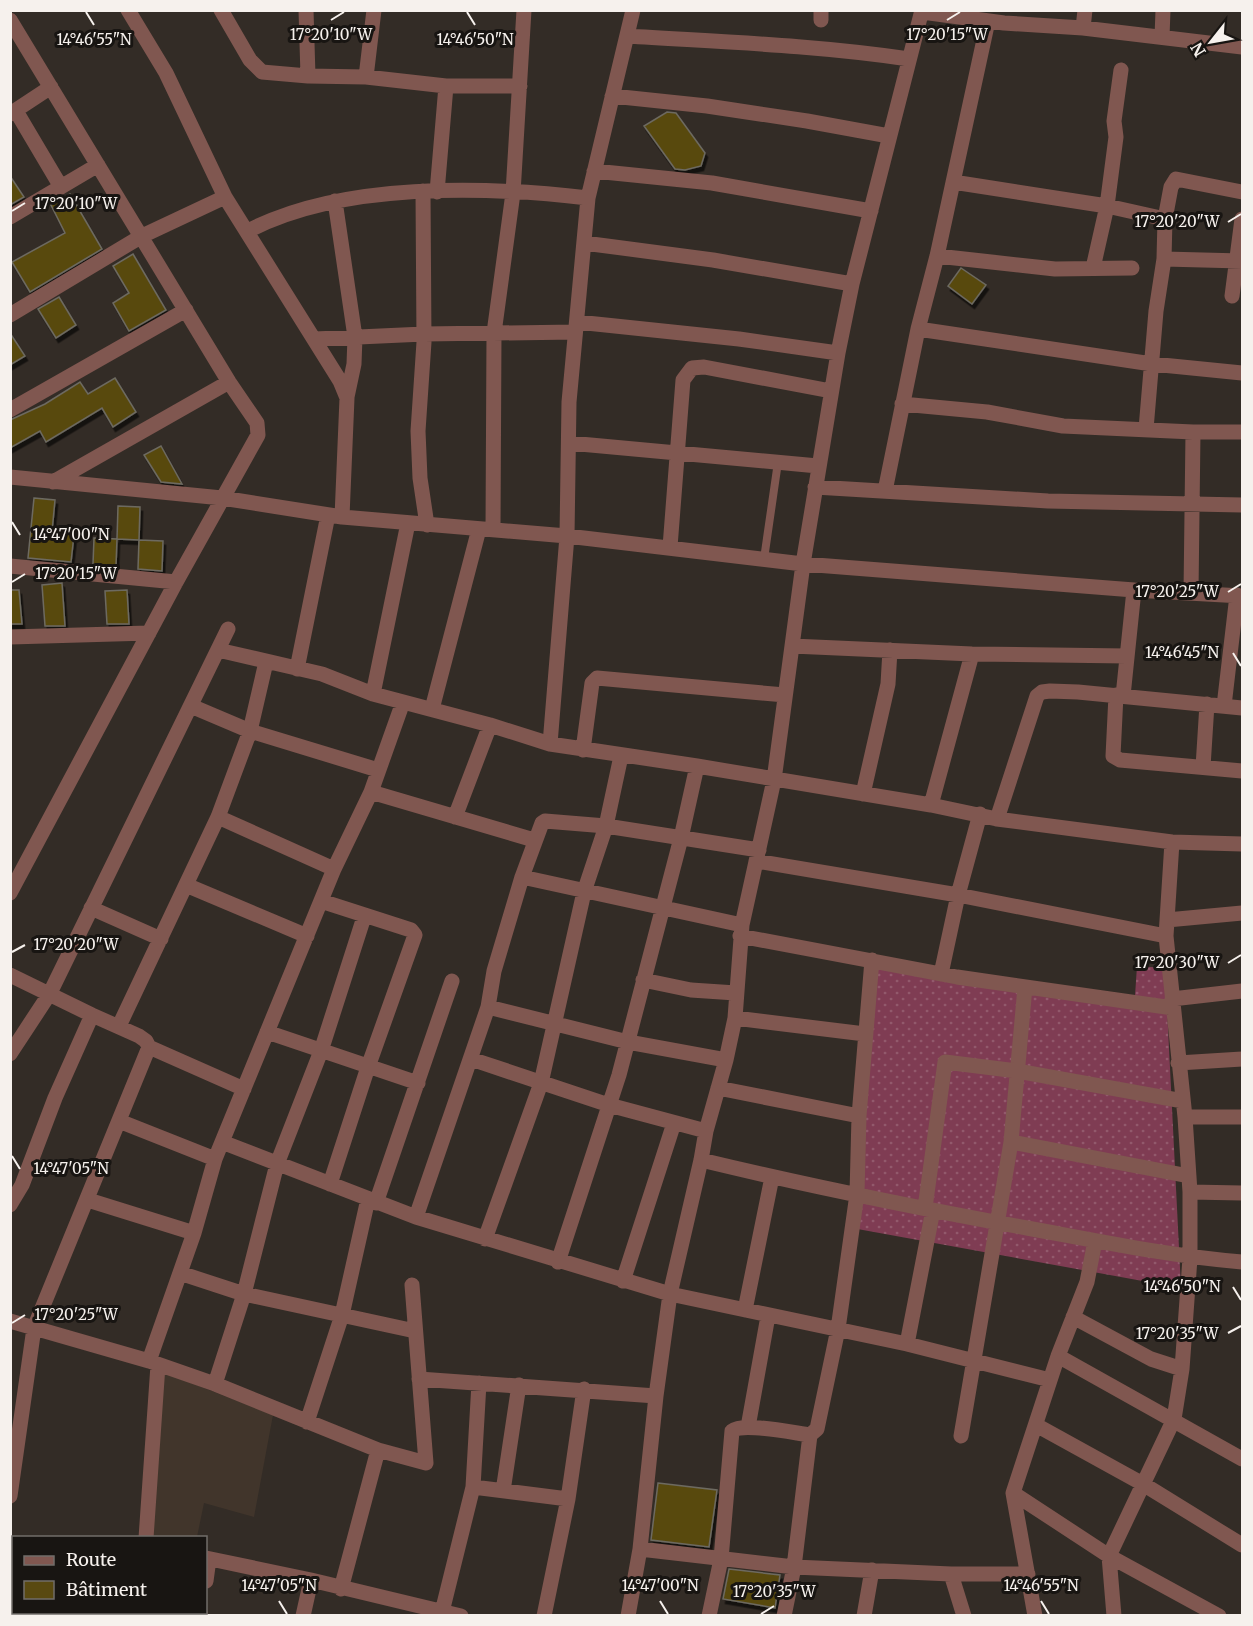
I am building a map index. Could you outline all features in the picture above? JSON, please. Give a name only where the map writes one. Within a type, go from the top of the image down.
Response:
[{"type":"street","points":[[128,10],[166,73],[225,197],[315,339],[340,381],[347,398]]},
{"type":"street","points":[[221,10],[250,60],[262,72],[366,77],[446,86],[520,86]]},
{"type":"street","points":[[306,10],[308,76]]},
{"type":"street","points":[[366,77],[374,10]]},
{"type":"street","points":[[432,709],[486,530],[494,333],[513,193],[524,10]]},
{"type":"street","points":[[550,744],[567,536],[568,443],[576,327],[588,198],[633,10]]},
{"type":"street","points":[[1083,28],[1085,10]]},
{"type":"street","points":[[1162,37],[1163,10]]},
{"type":"street","points":[[628,1616],[640,1550],[656,1396],[670,1294],[706,1131],[735,1018],[741,931],[774,780],[803,564],[831,391],[852,285],[922,11],[988,21],[1083,28],[1242,47]]},
{"type":"street","points":[[10,20],[229,382],[257,423],[258,435],[17,871],[10,893]]},
{"type":"street","points":[[885,491],[918,329],[937,256],[988,21]]},
{"type":"street","points":[[627,36],[799,46],[909,59]]},
{"type":"street","points":[[1093,268],[1107,206],[1121,70]]},
{"type":"street","points":[[427,525],[420,478],[418,431],[430,192],[446,86]]},
{"type":"street","points":[[51,87],[13,112],[61,187]]},
{"type":"street","points":[[612,96],[707,106],[890,136]]},
{"type":"street","points":[[10,217],[98,165]]},
{"type":"street","points":[[594,171],[712,183],[871,211]]},
{"type":"street","points":[[1146,429],[1156,311],[1171,187],[1176,179],[1242,192]]},
{"type":"street","points":[[953,182],[1107,206],[1166,219]]},
{"type":"street","points":[[248,231],[264,222],[298,210],[335,201],[430,192],[513,193],[588,198]]},
{"type":"street","points":[[10,315],[142,236],[225,197]]},
{"type":"street","points":[[297,669],[335,516],[347,398],[354,364],[355,337],[335,201]]},
{"type":"street","points":[[1232,296],[1240,261],[1242,219]]},
{"type":"street","points":[[584,243],[713,260],[852,285]]},
{"type":"street","points":[[937,256],[1055,269],[1132,268]]},
{"type":"street","points":[[1164,259],[1240,261]]},
{"type":"street","points":[[10,410],[186,310]]},
{"type":"street","points":[[315,339],[494,333],[576,327],[739,339],[838,353]]},
{"type":"street","points":[[918,329],[1152,364],[1242,373]]},
{"type":"street","points":[[670,547],[683,380],[692,368],[704,367],[831,391]]},
{"type":"street","points":[[53,482],[229,382]]},
{"type":"street","points":[[902,404],[987,412],[1063,426],[1242,432]]},
{"type":"street","points":[[1191,593],[1192,432]]},
{"type":"street","points":[[568,443],[818,466]]},
{"type":"street","points":[[10,477],[222,498],[335,516],[567,536],[803,564],[1240,596],[1224,706]]},
{"type":"street","points":[[815,487],[1047,501],[1242,505]]},
{"type":"street","points":[[373,694],[408,523]]},
{"type":"street","points":[[10,566],[176,582]]},
{"type":"street","points":[[1134,590],[1113,756],[1120,760],[1242,771]]},
{"type":"street","points":[[10,1054],[50,993],[228,629]]},
{"type":"street","points":[[10,636],[149,633]]},
{"type":"street","points":[[792,646],[972,654],[1127,656]]},
{"type":"street","points":[[218,650],[322,674],[373,694],[550,744],[931,805],[998,819],[1172,842],[1242,844]]},
{"type":"street","points":[[863,794],[888,684],[890,650]]},
{"type":"street","points":[[931,805],[972,654]]},
{"type":"street","points":[[119,1026],[218,817],[250,731],[266,662]]},
{"type":"street","points":[[583,750],[592,683],[597,678],[785,694]]},
{"type":"street","points":[[998,819],[1037,696],[1042,692],[1119,695],[1242,708]]},
{"type":"street","points":[[146,1536],[154,1363],[215,1159],[334,869],[371,792],[403,702]]},
{"type":"street","points":[[1203,767],[1207,704]]},
{"type":"street","points":[[191,706],[250,731],[378,770]]},
{"type":"street","points":[[455,817],[490,726]]},
{"type":"street","points":[[485,1239],[541,1083],[584,892],[606,826],[621,756]]},
{"type":"street","points":[[558,1262],[628,1042],[681,838],[697,766]]},
{"type":"street","points":[[371,792],[534,840]]},
{"type":"street","points":[[941,974],[958,895],[980,814]]},
{"type":"street","points":[[218,817],[334,869]]},
{"type":"street","points":[[416,1217],[488,1007],[494,971],[534,840],[540,825],[545,821],[606,826],[681,838],[758,856],[1166,936]]},
{"type":"street","points":[[1114,1616],[1109,1556],[1174,1419],[1182,1369],[1190,1258],[1190,1192],[1185,1117],[1166,936],[1172,842]]},
{"type":"street","points":[[522,877],[662,908],[741,931],[941,974],[1025,987],[1172,1003],[1242,991]]},
{"type":"street","points":[[186,885],[307,936]]},
{"type":"street","points":[[321,901],[364,917],[411,930],[415,935],[368,1067],[330,1184]]},
{"type":"street","points":[[92,908],[161,939]]},
{"type":"street","points":[[1167,920],[1242,913]]},
{"type":"street","points":[[215,1384],[244,1294],[277,1164],[321,1051],[364,917]]},
{"type":"street","points":[[784,1616],[794,1566],[810,1435],[817,1429],[838,1329],[857,1194],[859,1116],[872,960]]},
{"type":"street","points":[[10,975],[92,1016],[139,1036],[146,1041],[149,1047],[244,1089]]},
{"type":"street","points":[[643,980],[691,990],[736,993]]},
{"type":"street","points":[[307,1422],[342,1315],[372,1201],[418,1083],[452,981]]},
{"type":"street","points":[[961,1436],[1011,1142],[1025,987]]},
{"type":"street","points":[[488,1007],[628,1042],[726,1060]]},
{"type":"street","points":[[10,1205],[22,1185],[55,1098],[92,1016]]},
{"type":"street","points":[[735,1018],[865,1034]]},
{"type":"street","points":[[267,1032],[418,1083]]},
{"type":"street","points":[[10,1496],[34,1329],[149,1047]]},
{"type":"street","points":[[471,1059],[609,1105],[706,1131]]},
{"type":"street","points":[[1178,1063],[1242,1059]]},
{"type":"street","points":[[907,1344],[929,1209],[945,1062],[1017,1071],[1183,1101]]},
{"type":"street","points":[[718,1088],[859,1116]]},
{"type":"street","points":[[1185,1117],[1242,1117]]},
{"type":"street","points":[[119,1121],[215,1159]]},
{"type":"street","points":[[623,1281],[674,1123]]},
{"type":"street","points":[[222,1142],[416,1217],[623,1281],[768,1316],[907,1344],[1050,1380]]},
{"type":"street","points":[[1011,1142],[1189,1176]]},
{"type":"street","points":[[701,1160],[772,1177],[999,1223],[1190,1258],[1242,1262]]},
{"type":"street","points":[[746,1310],[772,1177]]},
{"type":"street","points":[[1190,1192],[1242,1193]]},
{"type":"street","points":[[88,1200],[194,1233]]},
{"type":"street","points":[[1035,1616],[1012,1493],[1058,1356],[1087,1282],[1095,1240]]},
{"type":"street","points":[[180,1273],[244,1294],[415,1331]]},
{"type":"street","points":[[10,1321],[154,1363],[215,1384],[378,1450],[426,1463],[412,1285]]},
{"type":"street","points":[[748,1427],[768,1316]]},
{"type":"street","points":[[1073,1317],[1150,1359],[1182,1369]]},
{"type":"street","points":[[1058,1356],[1242,1459]]},
{"type":"street","points":[[419,1379],[584,1389],[656,1396]]},
{"type":"street","points":[[442,1613],[473,1487],[479,1383]]},
{"type":"street","points":[[503,1491],[519,1385]]},
{"type":"street","points":[[544,1616],[568,1499],[584,1389]]},
{"type":"street","points":[[1036,1425],[1143,1484],[1242,1545]]},
{"type":"street","points":[[709,1616],[721,1559],[732,1431],[736,1427],[748,1427],[810,1435]]},
{"type":"street","points":[[341,1589],[378,1450]]},
{"type":"street","points":[[473,1487],[568,1499]]},
{"type":"street","points":[[1012,1493],[1109,1556],[1219,1616]]},
{"type":"street","points":[[10,1579],[12,1548]]},
{"type":"street","points":[[640,1550],[794,1566],[951,1574],[1028,1574]]},
{"type":"street","points":[[207,1559],[311,1580],[461,1616]]},
{"type":"street","points":[[864,1616],[872,1570]]},
{"type":"street","points":[[951,1574],[964,1616]]},
{"type":"street","points":[[303,1616],[311,1580]]},
{"type":"lane","points":[[764,559],[778,462]]},
{"type":"shaded area","points":[[872,961],[1135,996],[1137,966],[1165,968],[1181,1288],[852,1228]]},
{"type":"shaded area","points":[[163,1372],[273,1415],[254,1517],[204,1503],[197,1536],[151,1536]]},
{"type":"building","points":[[667,112],[676,113],[705,153],[701,166],[685,170],[675,169],[644,126]]},
{"type":"building","points":[[10,176],[24,197],[10,205]]},
{"type":"building","points":[[70,194],[102,249],[30,292],[12,262],[65,233],[51,205]]},
{"type":"building","points":[[133,254],[166,310],[129,331],[113,303],[129,293],[113,266]]},
{"type":"building","points":[[961,268],[986,285],[972,304],[948,286]]},
{"type":"building","points":[[59,297],[76,325],[56,338],[38,309]]},
{"type":"building","points":[[10,333],[25,356],[10,365]]},
{"type":"building","points":[[115,378],[136,412],[113,427],[102,408],[46,442],[40,431],[10,448],[10,420],[45,404],[80,382],[88,394]]},
{"type":"building","points":[[161,446],[182,484],[161,482],[144,455]]},
{"type":"building","points":[[34,498],[55,500],[52,532],[74,535],[71,562],[28,558]]},
{"type":"building","points":[[118,506],[140,507],[139,540],[117,539]]},
{"type":"building","points":[[94,538],[117,539],[116,566],[93,564]]},
{"type":"building","points":[[139,540],[163,541],[162,571],[138,569]]},
{"type":"building","points":[[62,583],[65,626],[45,626],[42,585]]},
{"type":"building","points":[[10,590],[19,590],[22,624],[10,624]]},
{"type":"building","points":[[127,590],[129,624],[107,624],[105,591]]},
{"type":"building","points":[[658,1483],[717,1490],[709,1547],[651,1540]]},
{"type":"building","points":[[729,1569],[780,1575],[775,1608],[723,1599]]}]
